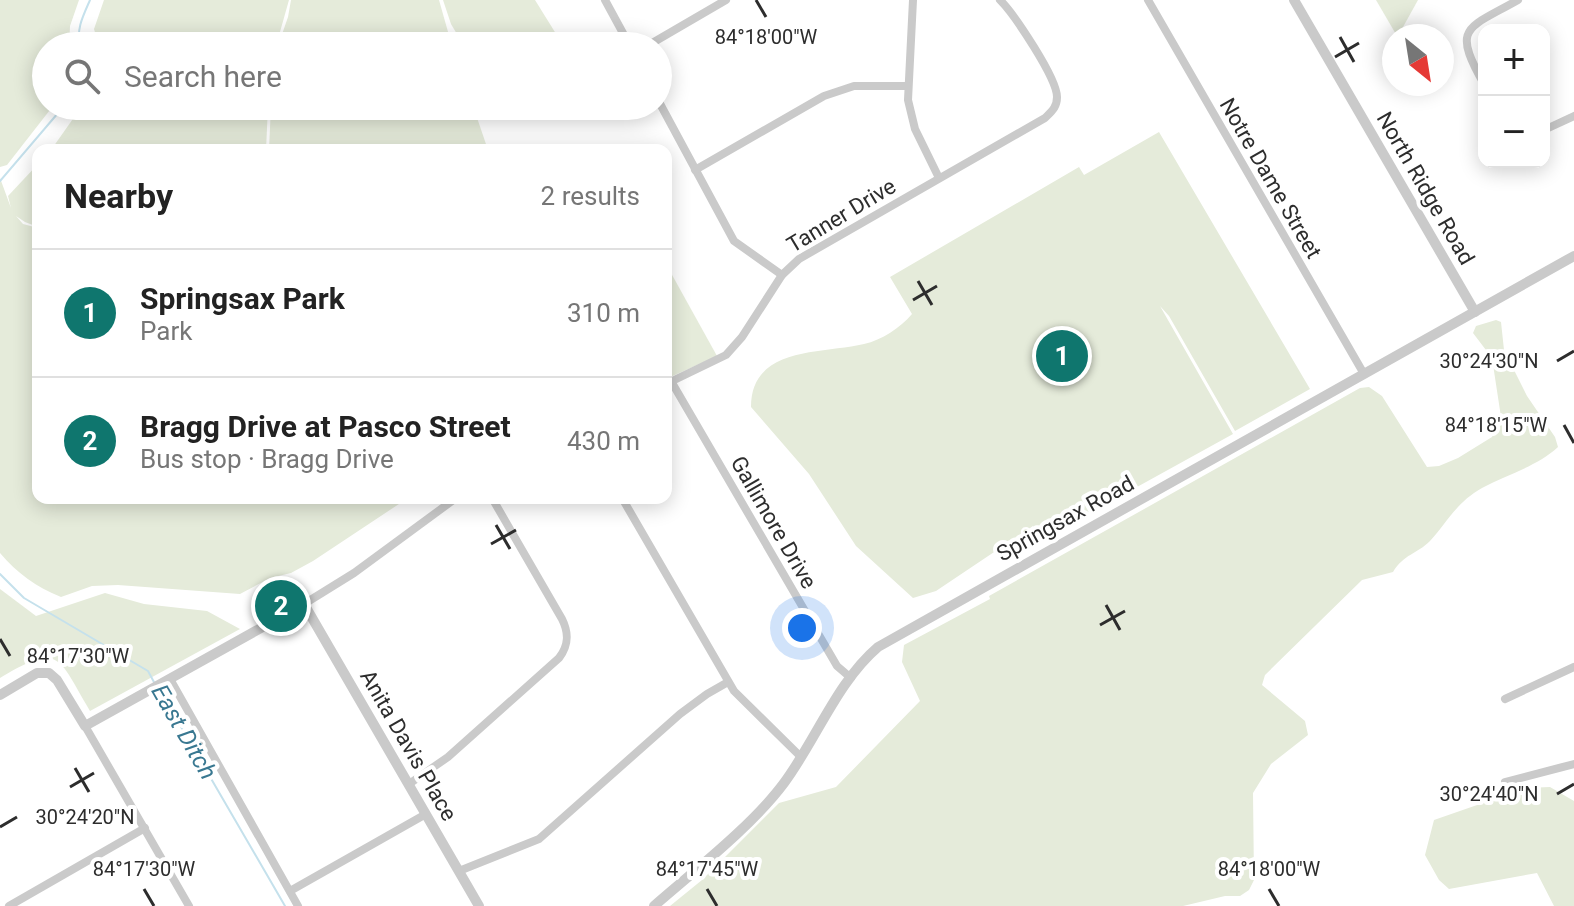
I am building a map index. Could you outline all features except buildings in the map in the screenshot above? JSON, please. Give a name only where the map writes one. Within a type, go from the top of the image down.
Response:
[{"type":"street","points":[[605,0],[622,32]]},
{"type":"street","points":[[671,32],[726,0]]},
{"type":"street","points":[[913,0],[907,86],[915,129],[939,178]]},
{"type":"street","name":"Tanner Drive","points":[[672,382],[726,355],[742,337],[782,275],[806,254],[1045,118],[1054,109],[1057,101],[1054,84],[1017,20],[1000,0]]},
{"type":"street","name":"Notre Dame Street","points":[[1148,0],[1364,374]]},
{"type":"street","name":"North Ridge Road","points":[[1294,0],[1475,312]]},
{"type":"street","points":[[1478,24],[1518,0]]},
{"type":"street","points":[[1478,24],[1467,34],[1465,41],[1467,55],[1478,74]]},
{"type":"street","points":[[695,170],[824,96],[854,86],[907,86]]},
{"type":"street","points":[[1550,127],[1574,116]]},
{"type":"street","points":[[669,120],[734,241],[782,275]]},
{"type":"street","name":"Springsax Road","points":[[654,906],[770,800],[869,655],[901,633],[1574,256]]},
{"type":"street","name":"Gallimore Drive","points":[[672,388],[837,666],[851,678]]},
{"type":"street","points":[[85,726],[304,604],[354,573],[447,504]]},
{"type":"street","points":[[409,784],[448,757],[559,658],[566,647],[565,625],[495,504]]},
{"type":"street","points":[[625,504],[734,691],[801,757]]},
{"type":"street","name":"Anita Davis Place","points":[[304,604],[479,906]]},
{"type":"street","points":[[1505,699],[1574,667]]},
{"type":"street","points":[[0,695],[37,673],[46,673],[57,680],[189,906]]},
{"type":"street","points":[[166,681],[298,906]]},
{"type":"street","points":[[459,871],[539,839],[680,714],[728,682]]},
{"type":"street","points":[[1505,782],[1574,764]]},
{"type":"street","points":[[290,891],[426,814]]},
{"type":"street","points":[[9,906],[145,828]]},
{"type":"green space","points":[[0,0],[79,0],[70,32],[32,32],[32,120],[42,120],[7,165],[0,167]]},
{"type":"green space","points":[[104,0],[289,0],[280,32],[95,32]]},
{"type":"green space","points":[[291,0],[439,0],[448,32],[283,32]]},
{"type":"green space","points":[[443,0],[535,0],[555,32],[456,32]]},
{"type":"green space","points":[[1376,0],[1418,0],[1405,24],[1390,24]]},
{"type":"green space","points":[[72,120],[267,120],[266,144],[55,144]]},
{"type":"green space","points":[[270,120],[478,120],[486,144],[269,144]]},
{"type":"green space","points":[[1159,132],[1310,389],[1235,431],[1169,316],[1160,306],[1233,434],[1041,540],[1033,526],[936,591],[913,598],[856,546],[809,474],[751,407],[754,387],[763,373],[792,356],[864,344],[890,333],[912,314],[890,277],[1079,167],[1084,175]]},
{"type":"green space","points":[[32,170],[32,225],[16,216],[23,224],[32,226],[32,504],[399,504],[313,561],[240,594],[118,585],[92,586],[61,597],[35,584],[13,567],[0,553],[0,178],[11,208],[8,196]]},
{"type":"green space","points":[[672,275],[717,356],[672,376]]},
{"type":"green space","points":[[1496,320],[1501,322],[1504,350],[1558,447],[1531,465],[1473,493],[1430,541],[1402,561],[1393,572],[1362,580],[1265,675],[1262,685],[1305,721],[1308,735],[1271,764],[1253,793],[1254,880],[1249,890],[1240,896],[1225,896],[1183,906],[670,906],[702,880],[779,803],[836,787],[920,701],[902,662],[904,645],[990,599],[989,596],[1360,388],[1369,387],[1382,396],[1427,467],[1458,458],[1492,437],[1501,417],[1492,358],[1473,333],[1476,326]]},
{"type":"green space","points":[[0,589],[36,616],[105,593],[144,604],[207,611],[240,629],[90,711],[71,678],[56,660],[35,660],[0,678]]},
{"type":"green space","points":[[1550,787],[1574,801],[1574,906],[1554,906],[1537,873],[1449,889],[1439,880],[1425,855],[1434,820],[1526,788]]},
{"type":"waterway","name":"East Ditch","points":[[80,32],[90,0]]},
{"type":"waterway","name":"East Ditch","points":[[0,181],[52,120]]},
{"type":"waterway","name":"East Ditch","points":[[0,574],[24,598],[148,671],[155,684]]},
{"type":"waterway","name":"East Ditch","points":[[159,689],[285,906]]},
{"type":"place","name":"Springsax Park","points":[[1062,356]]},
{"type":"place","name":"Bragg Drive at Pasco Street","points":[[281,606]]}]
